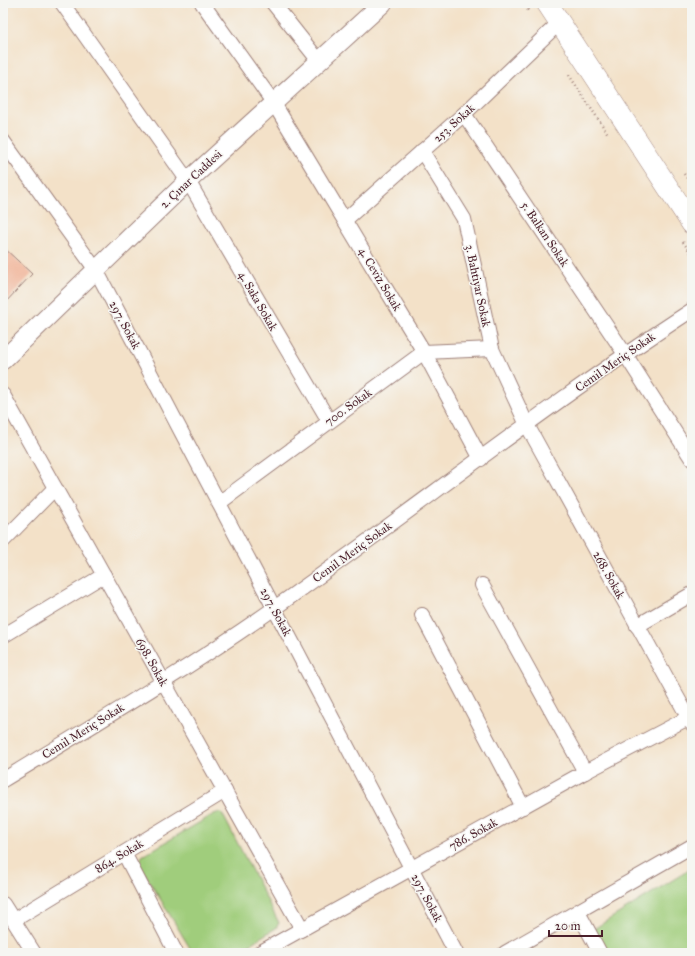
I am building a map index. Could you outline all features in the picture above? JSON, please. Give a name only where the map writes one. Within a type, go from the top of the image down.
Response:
[{"type":"main road","points":[[547,3],[692,224]]},
{"type":"street","name":"4. Saka Sokak","points":[[62,3],[188,180],[329,421]]},
{"type":"street","name":"4. Ceviz Sokak","points":[[202,3],[273,102],[424,352],[482,459]]},
{"type":"street","points":[[273,3],[319,60]]},
{"type":"street","name":"2. Çınar Caddesi","points":[[3,360],[188,180],[383,3]]},
{"type":"street","name":"253. Sokak","points":[[345,220],[464,114],[560,22]]},
{"type":"street","name":"5. Balkan Sokak","points":[[464,114],[625,354],[692,459]]},
{"type":"street","name":"297. Sokak","points":[[3,141],[96,270],[456,953]]},
{"type":"street","name":"3. Bahtiyar Sokak","points":[[422,151],[464,219],[492,349],[527,425]]},
{"type":"street","name":"Cemil Meriç Sokak","points":[[3,780],[163,682],[274,608],[482,459],[625,354],[692,310]]},
{"type":"street","points":[[424,352],[492,349]]},
{"type":"street","name":"700. Sokak","points":[[219,503],[424,352]]},
{"type":"street","name":"698. Sokak","points":[[3,395],[302,929]]},
{"type":"street","name":"268. Sokak","points":[[527,425],[690,721]]},
{"type":"street","points":[[3,541],[56,488]]},
{"type":"street","points":[[3,636],[104,575]]},
{"type":"street","points":[[482,585],[585,772]]},
{"type":"street","points":[[637,626],[692,594]]},
{"type":"street","points":[[422,615],[523,807]]},
{"type":"street","name":"786. Sokak","points":[[259,953],[585,772],[690,721]]},
{"type":"street","name":"864. Sokak","points":[[14,920],[225,791]]},
{"type":"street","points":[[505,953],[692,846]]},
{"type":"street","points":[[124,853],[176,953]]},
{"type":"street","points":[[3,904],[34,953]]},
{"type":"street","points":[[578,912],[600,953]]},
{"type":"green space","points":[[220,812],[279,923],[276,928],[235,953],[193,953],[139,864],[142,856],[214,814]]},
{"type":"green space","points":[[692,868],[692,953],[604,953],[592,930]]},
{"type":"building","points":[[3,247],[32,274],[3,305]]}]
